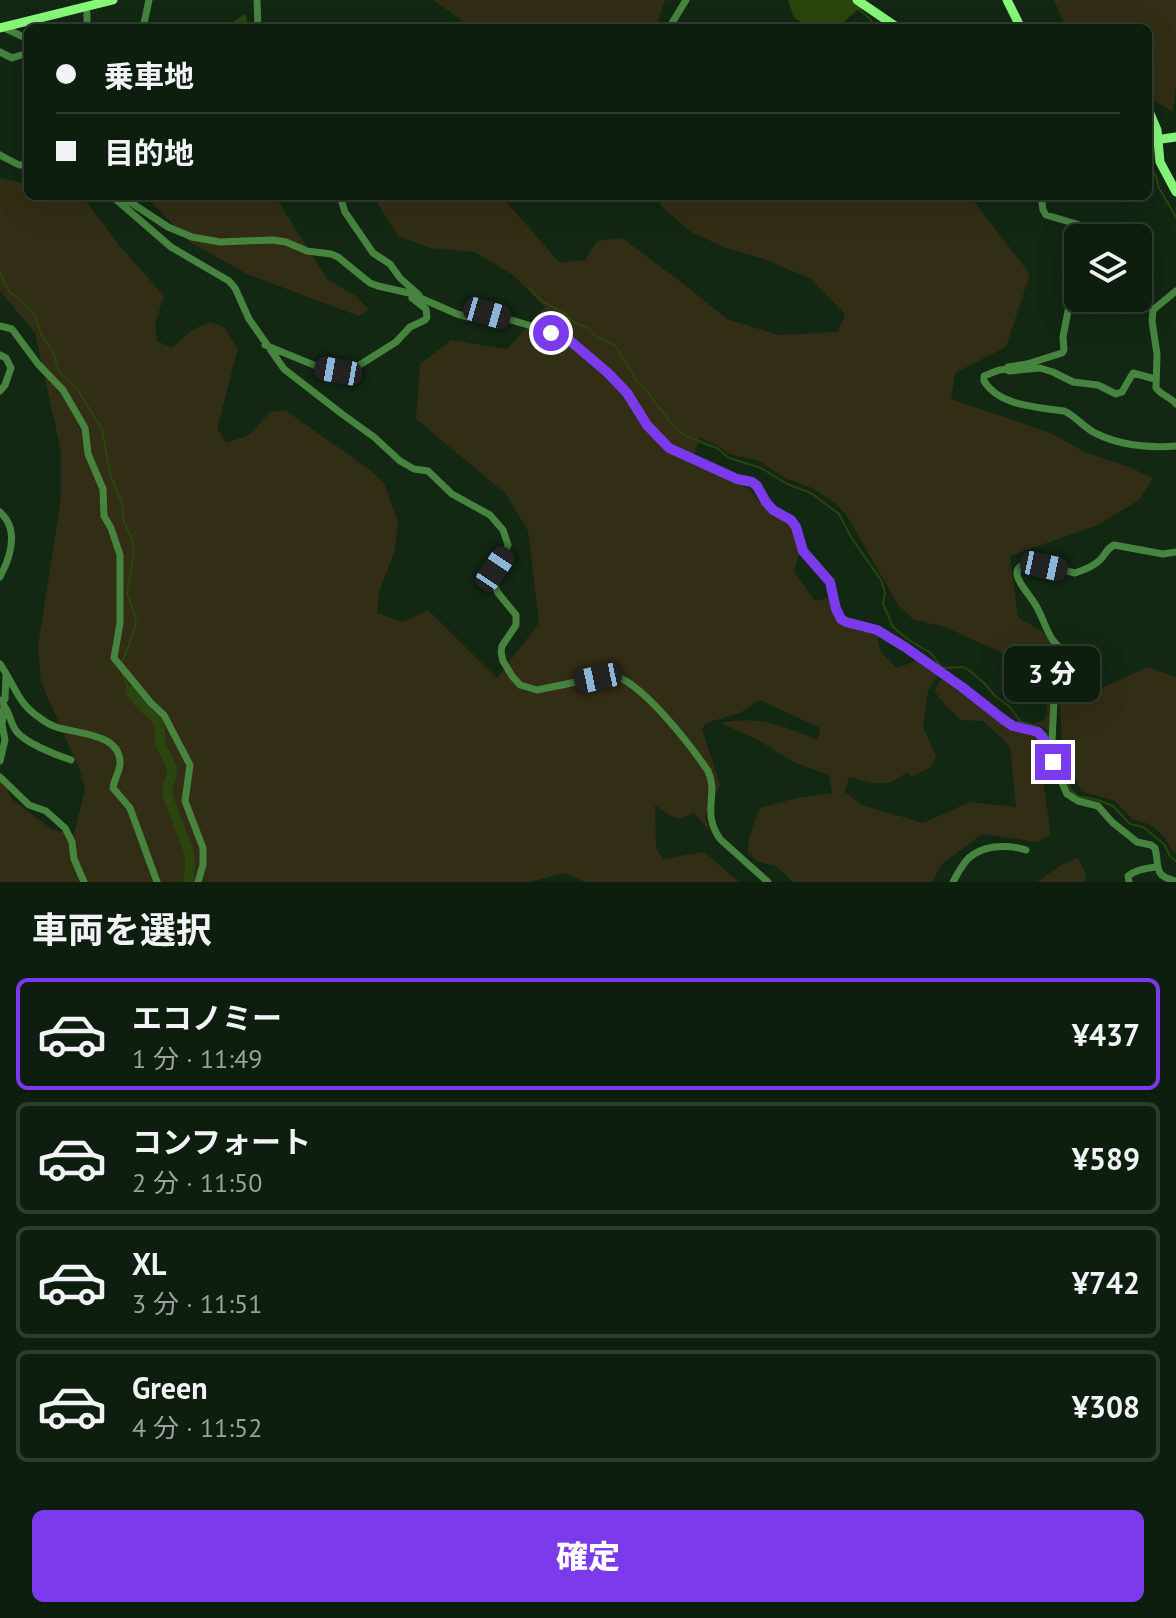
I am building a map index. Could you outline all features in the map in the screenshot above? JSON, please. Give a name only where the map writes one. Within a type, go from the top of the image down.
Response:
[{"type":"street","points":[[1,27],[113,0]]},
{"type":"street","points":[[144,24],[149,0]]},
{"type":"street","points":[[257,0],[258,24]]},
{"type":"street","points":[[671,24],[686,0]]},
{"type":"street","points":[[857,0],[892,24]]},
{"type":"street","points":[[1007,0],[1019,24]]},
{"type":"street","points":[[87,13],[87,24]]},
{"type":"street","points":[[1,27],[24,37]]},
{"type":"street","points":[[0,52],[12,58],[24,54]]},
{"type":"street","points":[[1152,116],[1155,121],[1153,141],[1176,192]]},
{"type":"street","points":[[1153,141],[1176,137]]},
{"type":"street","points":[[0,155],[24,165]]},
{"type":"street","points":[[117,200],[171,247],[229,281],[265,345],[284,369],[374,437],[400,461],[414,469],[428,471],[463,503],[490,515],[506,535],[508,545],[492,580],[498,593],[516,615],[516,625],[501,652],[512,676],[520,685],[537,690],[611,675],[625,680],[642,693],[660,710],[708,771],[712,782],[710,813],[714,831],[768,882]]},
{"type":"street","points":[[127,200],[168,227],[192,237],[220,242],[272,240],[307,251],[331,254],[370,283],[409,293],[468,317],[487,313],[568,339],[618,383],[647,425],[669,448],[737,479],[752,482],[773,510],[791,520],[803,551],[830,582],[841,619],[877,630],[962,687],[1013,726],[1038,732],[1047,743],[1067,794],[1078,801],[1098,806],[1137,842],[1155,848],[1156,867],[1163,877],[1176,881]]},
{"type":"street","points":[[341,200],[345,212],[373,253],[390,264],[423,299]]},
{"type":"street","points":[[1042,200],[1046,215],[1077,224]]},
{"type":"street","points":[[1176,291],[1153,310],[1152,321],[1157,354],[1156,388],[1176,404]]},
{"type":"street","points":[[265,345],[321,368],[350,371],[396,342],[410,327],[425,320],[426,309],[409,293]]},
{"type":"street","points":[[1009,369],[1062,353],[1068,312]]},
{"type":"street","points":[[0,326],[12,329],[38,364],[63,390],[85,428],[88,454],[103,489],[104,516],[120,555],[120,623],[114,658],[164,715],[190,765],[185,801],[203,848],[203,865],[198,882]]},
{"type":"street","points":[[0,355],[6,358],[11,368],[0,391]]},
{"type":"street","points":[[1155,379],[1133,373],[1122,392],[1116,394],[1098,385],[1073,382],[1046,369],[1009,369],[984,376],[984,381],[992,390],[1009,401],[1069,413],[1095,433],[1126,443],[1176,446]]},
{"type":"street","points":[[0,512],[10,526],[12,541],[0,577]]},
{"type":"street","points":[[1047,743],[1052,741],[1054,700],[1050,681],[1065,659],[1050,637],[1036,605],[1019,581],[1018,569],[1033,562],[1075,573],[1097,563],[1114,545],[1163,554],[1176,552]]},
{"type":"street","points":[[0,664],[23,706],[37,717],[58,728],[97,737],[117,750],[119,770],[113,788],[130,808],[157,882]]},
{"type":"street","points":[[0,761],[5,740],[1,721],[6,672]]},
{"type":"street","points":[[2,702],[11,716],[14,729],[24,741],[71,760]]},
{"type":"street","points":[[0,777],[29,805],[49,813],[65,828],[84,882]]},
{"type":"street","points":[[953,882],[966,860],[978,850],[1006,846],[1026,850]]},
{"type":"street","points":[[1129,882],[1130,874],[1156,867]]},
{"type":"shaded area","points":[[433,0],[665,0],[657,24],[467,24]]},
{"type":"shaded area","points":[[788,0],[851,0],[862,8],[841,24],[805,24],[794,18]]},
{"type":"shaded area","points":[[1054,0],[1176,0],[1173,112],[1152,99],[1152,24],[1064,24]]},
{"type":"shaded area","points":[[244,15],[246,15],[247,24],[230,24]]},
{"type":"shaded area","points":[[0,178],[24,183],[24,200],[85,200],[164,296],[155,323],[157,341],[172,348],[192,330],[210,322],[224,327],[238,349],[217,428],[226,443],[249,435],[270,412],[285,410],[369,469],[384,483],[398,522],[395,550],[379,592],[377,613],[403,622],[428,610],[497,678],[539,623],[528,531],[506,494],[416,419],[420,364],[451,340],[507,349],[545,307],[513,275],[475,252],[430,248],[398,236],[376,200],[505,200],[560,263],[585,260],[597,241],[622,238],[727,319],[779,335],[838,332],[845,314],[811,279],[691,232],[661,206],[660,200],[973,200],[1030,274],[1006,347],[955,373],[951,399],[1048,432],[1085,452],[1153,478],[1139,500],[1098,525],[1010,556],[1018,618],[1041,630],[1060,655],[1059,662],[1047,678],[1051,705],[1049,732],[1042,726],[1032,724],[1043,721],[1047,716],[1047,706],[1035,674],[1003,653],[947,628],[913,619],[900,607],[847,516],[835,503],[759,461],[730,454],[700,438],[692,461],[749,489],[768,512],[789,524],[800,550],[794,572],[815,601],[829,598],[839,623],[877,636],[880,651],[897,668],[916,661],[938,675],[928,691],[923,727],[936,756],[931,767],[912,777],[907,772],[886,783],[849,777],[845,792],[862,805],[923,823],[970,802],[1016,807],[1010,746],[983,721],[961,720],[945,705],[935,692],[938,682],[944,679],[1001,722],[1036,734],[1051,834],[1037,842],[982,834],[942,864],[932,882],[793,882],[776,866],[758,862],[748,853],[751,830],[760,808],[796,798],[832,793],[829,775],[791,761],[760,741],[721,723],[759,721],[818,740],[820,728],[760,700],[740,713],[706,723],[702,729],[720,785],[705,817],[708,830],[694,812],[680,819],[655,805],[656,848],[663,859],[704,852],[739,882],[585,882],[564,873],[530,882],[0,882],[0,775],[12,799],[53,830],[74,834],[85,789],[41,682],[38,646],[61,498],[61,452],[35,333],[0,291]]},
{"type":"shaded area","points":[[149,200],[278,200],[327,279],[356,296],[369,310],[359,316],[249,275],[190,242]]},
{"type":"shaded area","points":[[1082,652],[1092,666],[1090,675],[1099,689],[1148,667],[1176,677],[1176,853],[1157,830],[1133,820],[1115,801],[1081,791],[1062,746],[1060,707],[1054,683],[1073,655]]},
{"type":"shaded area","points":[[1078,858],[1086,874],[1084,882],[1037,882],[1063,864]]},
{"type":"waterway","points":[[860,10],[873,24]]},
{"type":"waterway","points":[[1152,172],[1176,217]]},
{"type":"waterway","points":[[0,273],[9,291],[35,316],[59,372],[77,389],[102,429],[110,474],[122,503],[124,523],[134,550],[127,593],[136,625],[122,663]]},
{"type":"waterway","points":[[529,288],[543,302],[566,314],[573,322],[589,328],[596,337],[615,345],[636,380],[680,432],[717,448],[729,458],[761,468],[787,484],[811,493],[839,514],[881,580],[885,593],[883,604],[893,627],[931,653],[942,668],[963,667],[970,671],[1010,707],[1020,721],[1038,727],[1047,734]]},
{"type":"waterway","points":[[122,673],[130,691]]},
{"type":"waterway","points":[[130,691],[157,719],[160,743],[172,768],[168,797],[187,847],[189,882]]},
{"type":"waterway","points":[[1057,751],[1070,789],[1077,796],[1113,806],[1130,824],[1143,827],[1164,844],[1176,861]]},
{"type":"route","points":[[551,333],[568,339],[608,373],[627,393],[657,438],[669,448],[757,486],[773,510],[791,520],[796,527],[803,551],[830,582],[841,619],[877,630],[962,687],[1013,726],[1038,732],[1047,743],[1053,762]]}]
